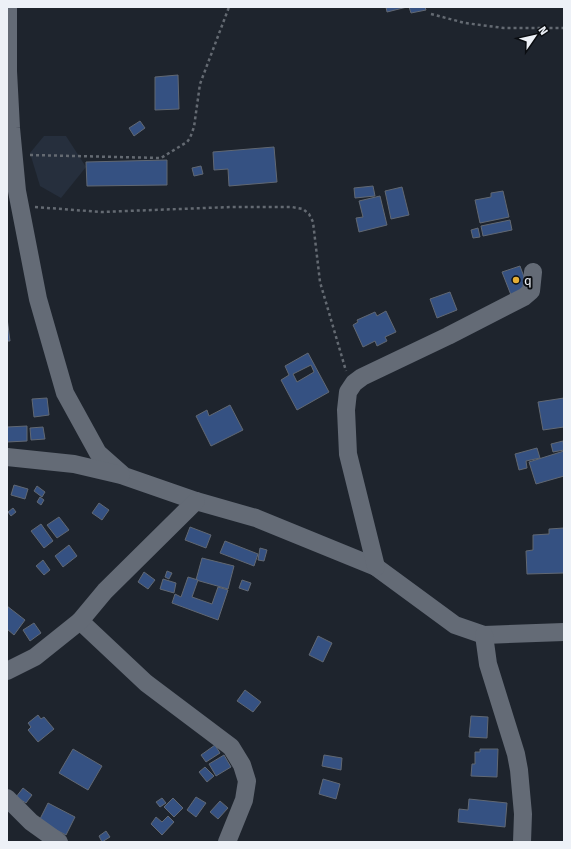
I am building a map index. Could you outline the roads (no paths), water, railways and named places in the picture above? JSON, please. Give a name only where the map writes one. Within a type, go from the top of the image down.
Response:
[{"type":"street","points":[[8,7],[8,78],[15,196],[38,299],[64,393],[98,453],[124,476]]},
{"type":"street","points":[[376,567],[348,454],[346,410],[348,392],[362,377],[448,336],[524,297],[531,291],[533,272]]},
{"type":"street","points":[[7,457],[74,464],[124,476],[196,501],[256,518],[376,567],[455,625],[484,635],[564,632]]},
{"type":"street","points":[[7,671],[35,657],[80,621],[106,591],[196,501]]},
{"type":"street","points":[[80,621],[146,683],[231,747],[242,765],[247,781],[244,800],[227,842]]},
{"type":"street","points":[[484,635],[488,664],[516,754],[519,770],[523,814],[522,842]]},
{"type":"street","points":[[7,798],[31,822],[59,842]]},
{"type":"place","name":"q","points":[[516,280]]}]
